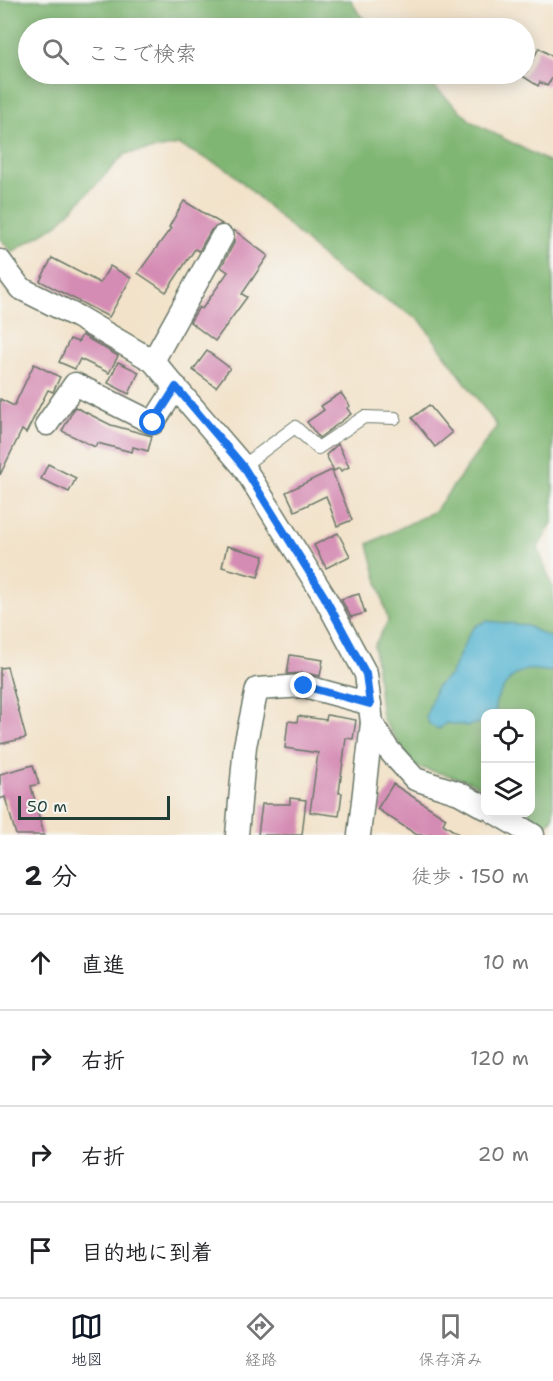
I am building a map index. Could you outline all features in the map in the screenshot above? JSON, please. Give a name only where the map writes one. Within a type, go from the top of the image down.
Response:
[{"type":"street","points":[[153,361],[222,237]]},
{"type":"street","points":[[0,261],[20,288],[78,317],[153,361],[243,466],[324,596],[366,674],[371,713],[359,835]]},
{"type":"street","points":[[47,424],[75,384],[153,423],[176,387]]},
{"type":"street","points":[[237,835],[245,746],[257,689],[304,686],[371,713],[387,748],[415,779],[459,793],[481,805]]},
{"type":"street","points":[[501,817],[533,835]]},
{"type":"lane","points":[[243,466],[295,427],[318,448],[364,417],[395,418]]},
{"type":"green space","points":[[0,0],[351,0],[363,18],[18,18],[18,84],[432,84],[472,122],[553,164],[553,521],[538,548],[553,589],[553,818],[547,824],[534,817],[535,709],[481,709],[481,788],[469,781],[414,766],[382,718],[374,646],[388,621],[368,544],[435,511],[497,426],[420,320],[339,272],[229,170],[179,145],[125,154],[58,224],[12,252],[0,239]]},
{"type":"water","points":[[487,621],[525,625],[553,639],[553,672],[522,671],[506,684],[495,704],[496,709],[481,709],[481,723],[467,726],[446,723],[439,729],[430,725],[426,717],[436,687],[450,675],[470,632],[477,625]]},
{"type":"building","points":[[539,48],[553,57],[553,77],[547,86],[540,82],[538,86],[535,84],[535,55]]},
{"type":"building","points":[[184,201],[222,224],[211,230],[199,251],[195,249],[166,292],[138,273],[171,228],[169,227]]},
{"type":"building","points":[[234,230],[268,256],[242,294],[247,297],[215,341],[190,322],[199,307],[202,309],[228,272],[221,267],[234,243]]},
{"type":"building","points":[[52,258],[100,283],[110,266],[131,278],[109,317],[40,281]]},
{"type":"building","points":[[82,335],[118,356],[109,373],[80,359],[75,369],[59,362],[70,339],[78,342]]},
{"type":"building","points":[[207,351],[230,368],[216,387],[193,370]]},
{"type":"building","points":[[118,362],[139,372],[129,394],[108,383]]},
{"type":"building","points":[[34,364],[60,377],[53,392],[48,390],[26,433],[22,430],[0,475],[0,399],[14,406]]},
{"type":"building","points":[[341,393],[350,406],[347,408],[351,414],[319,438],[307,422],[324,410],[321,406]]},
{"type":"building","points":[[429,405],[452,433],[435,447],[412,418]]},
{"type":"building","points":[[75,407],[111,425],[152,436],[148,451],[133,447],[132,452],[97,443],[95,447],[62,431]]},
{"type":"building","points":[[338,444],[349,467],[341,471],[339,468],[334,471],[326,455]]},
{"type":"building","points":[[48,464],[76,478],[69,492],[41,479]]},
{"type":"building","points":[[332,471],[352,520],[337,526],[326,496],[295,511],[286,492]]},
{"type":"building","points":[[338,533],[350,556],[326,568],[314,545]]},
{"type":"building","points":[[227,546],[264,556],[258,577],[222,567]]},
{"type":"building","points":[[359,594],[365,613],[351,617],[341,599]]},
{"type":"building","points":[[290,655],[323,660],[320,676],[304,673],[287,674]]},
{"type":"building","points":[[7,667],[26,738],[0,744],[0,668]]},
{"type":"building","points":[[327,715],[356,720],[353,739],[346,738],[339,793],[342,793],[339,816],[310,812],[318,753],[285,748],[288,721],[297,722],[298,716],[326,720]]},
{"type":"building","points":[[33,765],[39,784],[31,786],[44,835],[16,835],[5,797],[0,799],[0,774]]},
{"type":"building","points":[[393,784],[446,818],[443,824],[460,835],[417,835],[377,809]]},
{"type":"building","points":[[290,798],[306,800],[302,835],[258,835],[262,804],[290,804]]},
{"type":"route","points":[[153,423],[176,387],[243,466],[324,596],[366,674],[370,704],[304,686]]}]
